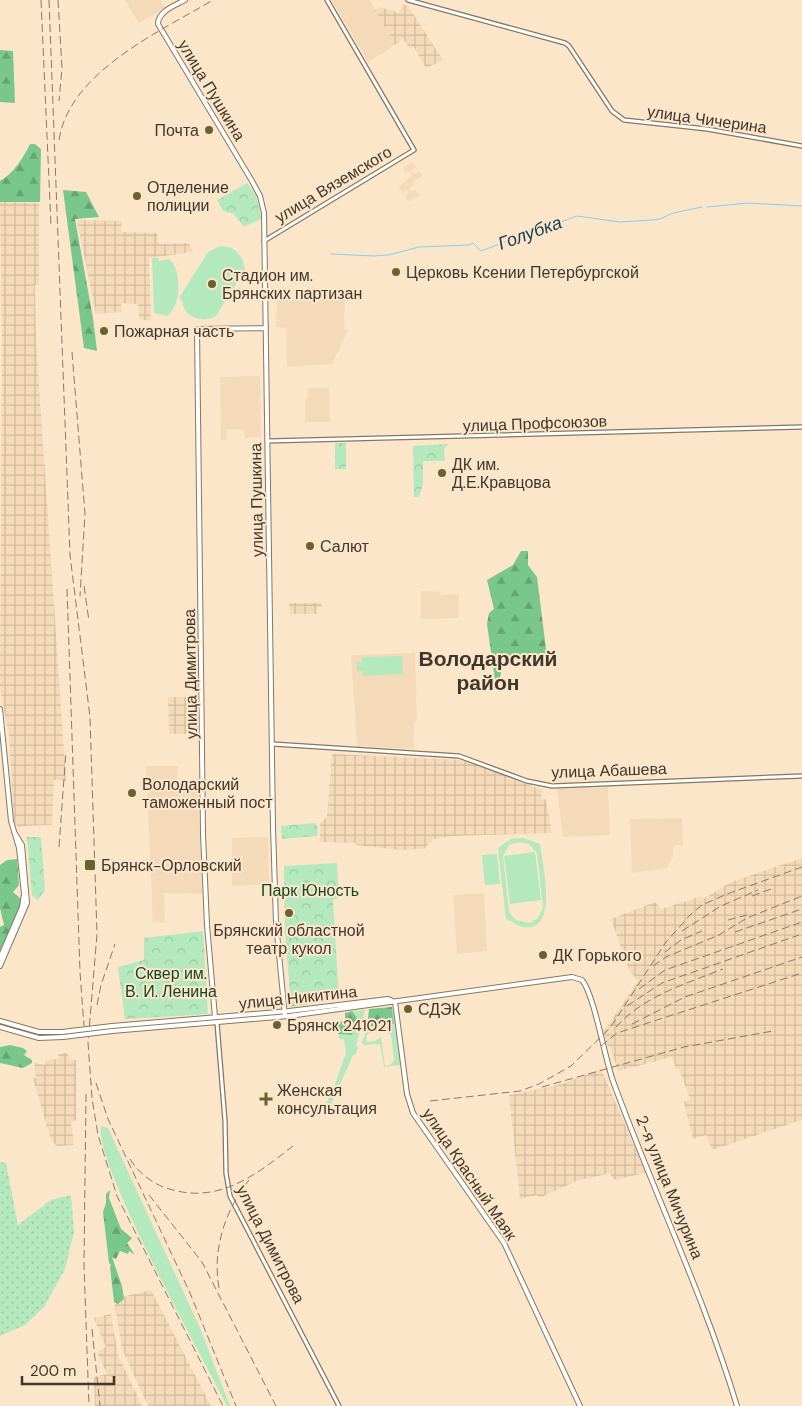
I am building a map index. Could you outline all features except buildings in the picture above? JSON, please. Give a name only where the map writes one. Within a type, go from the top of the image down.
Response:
[{"type":"main road","name":"улица Пушкина","points":[[185,0],[163,13],[158,20],[159,26],[260,196],[264,213],[276,915],[285,1014]]},
{"type":"main road","name":"улица Димитрова","points":[[215,1017],[207,925],[203,834],[197,329],[266,328]]},
{"type":"main road","points":[[0,709],[11,821],[19,848],[24,901],[0,958]]},
{"type":"main road","points":[[0,966],[27,903],[22,844],[14,832]]},
{"type":"main road","name":"улица Никитина","points":[[62,1034],[217,1023],[396,1002],[572,977],[580,979]]},
{"type":"main road","name":"2-я улица Мичурина","points":[[580,979],[586,986],[613,1082],[690,1270],[711,1326],[737,1406]]},
{"type":"main road","name":"улица Красный Маяк","points":[[396,1002],[410,1107],[504,1244],[580,1406]]},
{"type":"main road","name":"улица Никитина","points":[[62,1034],[112,1026],[215,1017],[285,1014]]},
{"type":"main road","points":[[0,1020],[40,1032],[62,1034]]},
{"type":"main road","points":[[0,1028],[39,1038],[62,1034]]},
{"type":"street","name":"улица Вяземского","points":[[264,241],[414,150],[327,0]]},
{"type":"street","name":"улица Чичерина","points":[[408,0],[565,43],[569,46],[612,111],[624,120],[707,129],[802,146]]},
{"type":"street","name":"улица Профсоюзов","points":[[268,442],[802,427]]},
{"type":"street","name":"улица Абашева","points":[[273,744],[459,756],[527,781],[552,786],[802,776]]},
{"type":"street","name":"улица Димитрова","points":[[217,1023],[225,1120],[226,1172],[230,1196],[339,1406]]},
{"type":"shaded area","points":[[125,0],[161,0],[165,8],[139,23]]},
{"type":"shaded area","points":[[333,0],[370,0],[392,39],[391,48],[368,62]]},
{"type":"shaded area","points":[[403,5],[408,6],[443,60],[426,68],[414,47],[410,49],[402,37],[398,44],[391,45],[392,39],[375,10],[379,7],[399,13]]},
{"type":"shaded area","points":[[413,162],[416,167],[412,170],[415,174],[419,171],[422,176],[413,182],[414,185],[409,188],[411,192],[415,190],[419,195],[408,202],[405,196],[409,193],[407,190],[402,192],[399,186],[413,175],[410,171],[406,173],[403,168]]},
{"type":"shaded area","points":[[0,202],[39,203],[39,284],[35,285],[36,341],[66,781],[54,780],[52,825],[22,826],[19,828],[14,821],[9,736],[0,689],[2,349]]},
{"type":"shaded area","points":[[77,220],[122,221],[121,232],[157,233],[159,244],[189,243],[193,252],[149,258],[151,321],[139,319],[138,304],[121,303],[122,312],[96,314]]},
{"type":"shaded area","points":[[345,298],[344,330],[348,330],[332,364],[287,367],[286,328],[276,327],[277,300]]},
{"type":"shaded area","points":[[260,376],[261,437],[245,438],[244,430],[227,429],[226,440],[221,440],[220,377]]},
{"type":"shaded area","points":[[308,388],[329,388],[330,422],[305,422],[305,400],[308,396]]},
{"type":"shaded area","points":[[421,591],[441,592],[441,595],[459,594],[458,618],[421,619]]},
{"type":"shaded area","points":[[289,603],[321,603],[322,607],[317,607],[317,614],[290,614]]},
{"type":"shaded area","points":[[415,653],[417,719],[414,722],[414,749],[357,746],[351,655]]},
{"type":"shaded area","points":[[168,697],[196,697],[197,734],[169,734]]},
{"type":"shaded area","points":[[332,754],[461,760],[482,766],[542,790],[541,797],[546,800],[552,833],[453,836],[434,839],[424,849],[399,850],[356,845],[356,843],[320,842],[320,823],[327,817]]},
{"type":"shaded area","points":[[146,766],[178,766],[177,786],[198,787],[202,894],[164,893],[165,923],[153,922]]},
{"type":"shaded area","points":[[608,787],[610,835],[563,837],[557,789]]},
{"type":"shaded area","points":[[682,818],[683,845],[676,845],[673,848],[673,857],[667,868],[632,873],[630,819]]},
{"type":"shaded area","points":[[268,837],[269,884],[232,886],[232,838]]},
{"type":"shaded area","points":[[802,858],[802,1120],[712,1150],[706,1135],[693,1139],[684,1102],[690,1099],[679,1069],[676,1069],[672,1057],[618,1071],[610,1046],[608,1047],[604,1031],[638,981],[629,970],[611,919],[655,902],[661,909],[702,896],[703,899],[731,882]]},
{"type":"shaded area","points":[[484,893],[487,951],[457,954],[453,895]]},
{"type":"shaded area","points":[[67,1053],[70,1060],[76,1060],[76,1120],[71,1122],[74,1145],[57,1146],[51,1140],[33,1078],[36,1078],[35,1063],[45,1065],[46,1060],[59,1059],[58,1054]]},
{"type":"shaded area","points":[[601,1069],[646,1173],[613,1180],[610,1173],[577,1181],[539,1198],[537,1195],[520,1199],[509,1095],[562,1084]]},
{"type":"shaded area","points":[[151,1290],[211,1406],[148,1406],[122,1349],[115,1306],[118,1298]]},
{"type":"shaded area","points":[[111,1314],[118,1355],[142,1406],[95,1406],[94,1377],[107,1374],[97,1352],[106,1347],[94,1318]]},
{"type":"green space","points":[[0,50],[13,51],[15,103],[0,102]]},
{"type":"green space","points":[[30,144],[35,144],[41,149],[40,202],[0,202],[0,181],[18,165]]},
{"type":"green space","points":[[247,183],[256,195],[261,219],[244,227],[234,214],[223,211],[217,200]]},
{"type":"green space","points":[[63,190],[86,192],[99,217],[75,219],[97,351],[84,348]]},
{"type":"green space","name":"Стадион им. Брянских партизан","points":[[220,246],[225,246],[237,252],[245,270],[216,316],[208,319],[198,319],[187,312],[179,298],[208,252]]},
{"type":"green space","points":[[152,258],[158,258],[159,261],[169,259],[177,271],[177,296],[172,311],[167,316],[154,313]]},
{"type":"green space","points":[[335,443],[346,443],[346,469],[335,469]]},
{"type":"green space","points":[[448,444],[444,449],[445,461],[423,461],[423,484],[419,497],[414,497],[413,446]]},
{"type":"green space","points":[[521,551],[528,551],[528,565],[537,577],[546,649],[546,666],[508,656],[503,658],[500,679],[496,687],[487,624],[489,613],[494,609],[487,580],[513,565]]},
{"type":"green space","points":[[402,656],[403,674],[363,676],[362,665],[362,671],[357,671],[357,662],[362,662],[362,657]]},
{"type":"green space","points":[[315,823],[318,828],[317,836],[282,839],[281,826]]},
{"type":"green space","points":[[27,837],[41,837],[45,890],[38,900],[32,896]]},
{"type":"green space","points":[[523,838],[540,844],[545,877],[546,904],[544,915],[539,923],[531,927],[520,926],[506,919],[498,848],[511,839]],"holes":[[[519,842],[529,844],[537,853],[543,907],[538,918],[530,923],[516,920],[509,912],[503,856],[509,845]]]},
{"type":"green space","points":[[535,852],[541,900],[510,904],[504,856]]},
{"type":"green space","points":[[497,854],[500,884],[485,885],[482,855]]},
{"type":"green space","points":[[17,859],[19,885],[13,892],[23,901],[0,951],[0,927],[4,925],[0,908],[0,865],[7,860]]},
{"type":"green space","name":"Парк Юность","points":[[337,863],[339,898],[333,900],[339,999],[291,1007],[285,931],[284,866]]},
{"type":"green space","name":"Сквер им. В. И. Ленина","points":[[203,931],[208,1014],[125,1019],[118,967],[144,960],[144,938]]},
{"type":"green space","points":[[392,1007],[401,1065],[384,1067],[380,1044],[364,1045],[362,1043],[366,1031],[394,1024]],"holes":[[[386,1031],[391,1035],[394,1060],[391,1065],[385,1066],[381,1037],[375,1041],[367,1042],[366,1036],[369,1033]]]},
{"type":"green space","points":[[392,1007],[394,1024],[367,1027],[369,1009]]},
{"type":"green space","points":[[365,1010],[356,1046],[358,1047],[356,1054],[353,1055],[327,1114],[322,1111],[332,1092],[346,1053],[344,1040],[339,1038],[338,1034],[345,1035],[358,1019],[352,1011]]},
{"type":"green space","points":[[352,1011],[358,1019],[352,1035],[338,1034],[340,1029],[329,1031],[328,1023],[345,1021],[345,1013]]},
{"type":"green space","points":[[10,1045],[27,1051],[24,1055],[32,1060],[32,1063],[23,1068],[0,1063],[0,1047]]},
{"type":"green space","points":[[101,1126],[108,1128],[200,1328],[230,1406],[227,1406],[131,1218],[103,1146]]},
{"type":"green space","points":[[0,1162],[6,1163],[18,1225],[51,1200],[71,1195],[74,1232],[65,1269],[44,1307],[25,1325],[0,1336]]},
{"type":"green space","points":[[110,1190],[109,1198],[121,1229],[132,1238],[127,1243],[135,1255],[129,1251],[128,1254],[120,1251],[116,1259],[112,1257],[122,1286],[124,1299],[118,1304],[114,1302],[111,1265],[109,1263],[103,1212],[106,1194]]},
{"type":"waterway","name":"Голубка","points":[[707,207],[748,203],[802,206]]},
{"type":"waterway","name":"Голубка","points":[[331,254],[388,255],[419,247],[469,245],[473,243],[481,251],[516,238],[527,230],[539,230],[577,216],[620,222],[652,220],[702,207]]},
{"type":"railway","points":[[41,0],[51,226]]},
{"type":"railway","points":[[49,0],[70,555],[90,717],[97,934],[88,1043],[92,1098],[98,1135],[117,1196],[223,1406]]},
{"type":"railway","points":[[58,0],[62,68],[59,101]]},
{"type":"railway","points":[[59,140],[66,116],[80,94],[98,74],[144,40],[213,0]]},
{"type":"railway","points":[[72,352],[85,514],[80,596]]},
{"type":"railway","points":[[84,586],[89,621]]},
{"type":"railway","points":[[67,589],[80,972],[84,1026]]},
{"type":"railway","points":[[59,847],[66,751]]},
{"type":"railway","points":[[430,1101],[520,1091],[539,1084],[571,1066],[610,1028],[666,942],[690,915],[702,905],[727,894],[802,867]]},
{"type":"railway","points":[[752,896],[771,889]]},
{"type":"railway","points":[[682,931],[721,906],[758,890]]},
{"type":"railway","points":[[653,966],[666,957],[719,935],[747,918],[802,896]]},
{"type":"railway","points":[[735,932],[802,909]]},
{"type":"railway","points":[[728,920],[747,915]]},
{"type":"railway","points":[[639,989],[665,970],[802,922]]},
{"type":"railway","points":[[665,952],[681,940],[702,931]]},
{"type":"railway","points":[[627,1006],[662,983],[799,935]]},
{"type":"railway","points":[[97,1005],[101,985],[115,944]]},
{"type":"railway","points":[[632,1024],[685,997],[802,957]]},
{"type":"railway","points":[[616,1027],[627,1016],[652,999],[723,969]]},
{"type":"railway","points":[[601,1046],[617,1033],[802,973]]},
{"type":"railway","points":[[542,1087],[684,1047],[773,1031]]},
{"type":"railway","points":[[96,1083],[108,1119],[190,1293],[236,1406]]},
{"type":"railway","points":[[86,1094],[84,1266],[89,1406]]},
{"type":"railway","points":[[130,1159],[143,1174],[160,1186],[190,1193],[207,1193],[223,1189],[252,1176],[293,1146]]},
{"type":"railway","points":[[219,1288],[217,1259],[222,1231],[233,1204],[249,1180]]},
{"type":"railway","points":[[149,1195],[202,1262],[276,1406]]},
{"type":"railway","points":[[92,1329],[100,1406]]},
{"type":"place","name":"Почта","points":[[209,130]]},
{"type":"place","name":"Отделение полиции","points":[[137,196]]},
{"type":"place","name":"Церковь Ксении Петербургской","points":[[396,272]]},
{"type":"place","name":"Стадион им. Брянских партизан","points":[[212,284]]},
{"type":"place","name":"Пожарная часть","points":[[104,331]]},
{"type":"place","name":"ДК им. Д.Е.Кравцова","points":[[442,473]]},
{"type":"place","name":"Салют","points":[[310,546]]},
{"type":"place","name":"Володарский таможенный пост","points":[[132,793]]},
{"type":"place","name":"Брянск-Орловский","points":[[90,865]]},
{"type":"place","name":"Брянский областной театр кукол","points":[[289,913]]},
{"type":"place","name":"ДК Горького","points":[[543,955]]},
{"type":"place","name":"СДЭК","points":[[408,1009]]},
{"type":"place","name":"Брянск 241021","points":[[277,1025]]},
{"type":"place","name":"Женская консультация","points":[[266,1099]]},
{"type":"district","name":"Володарский район","points":[[488,671]]}]
